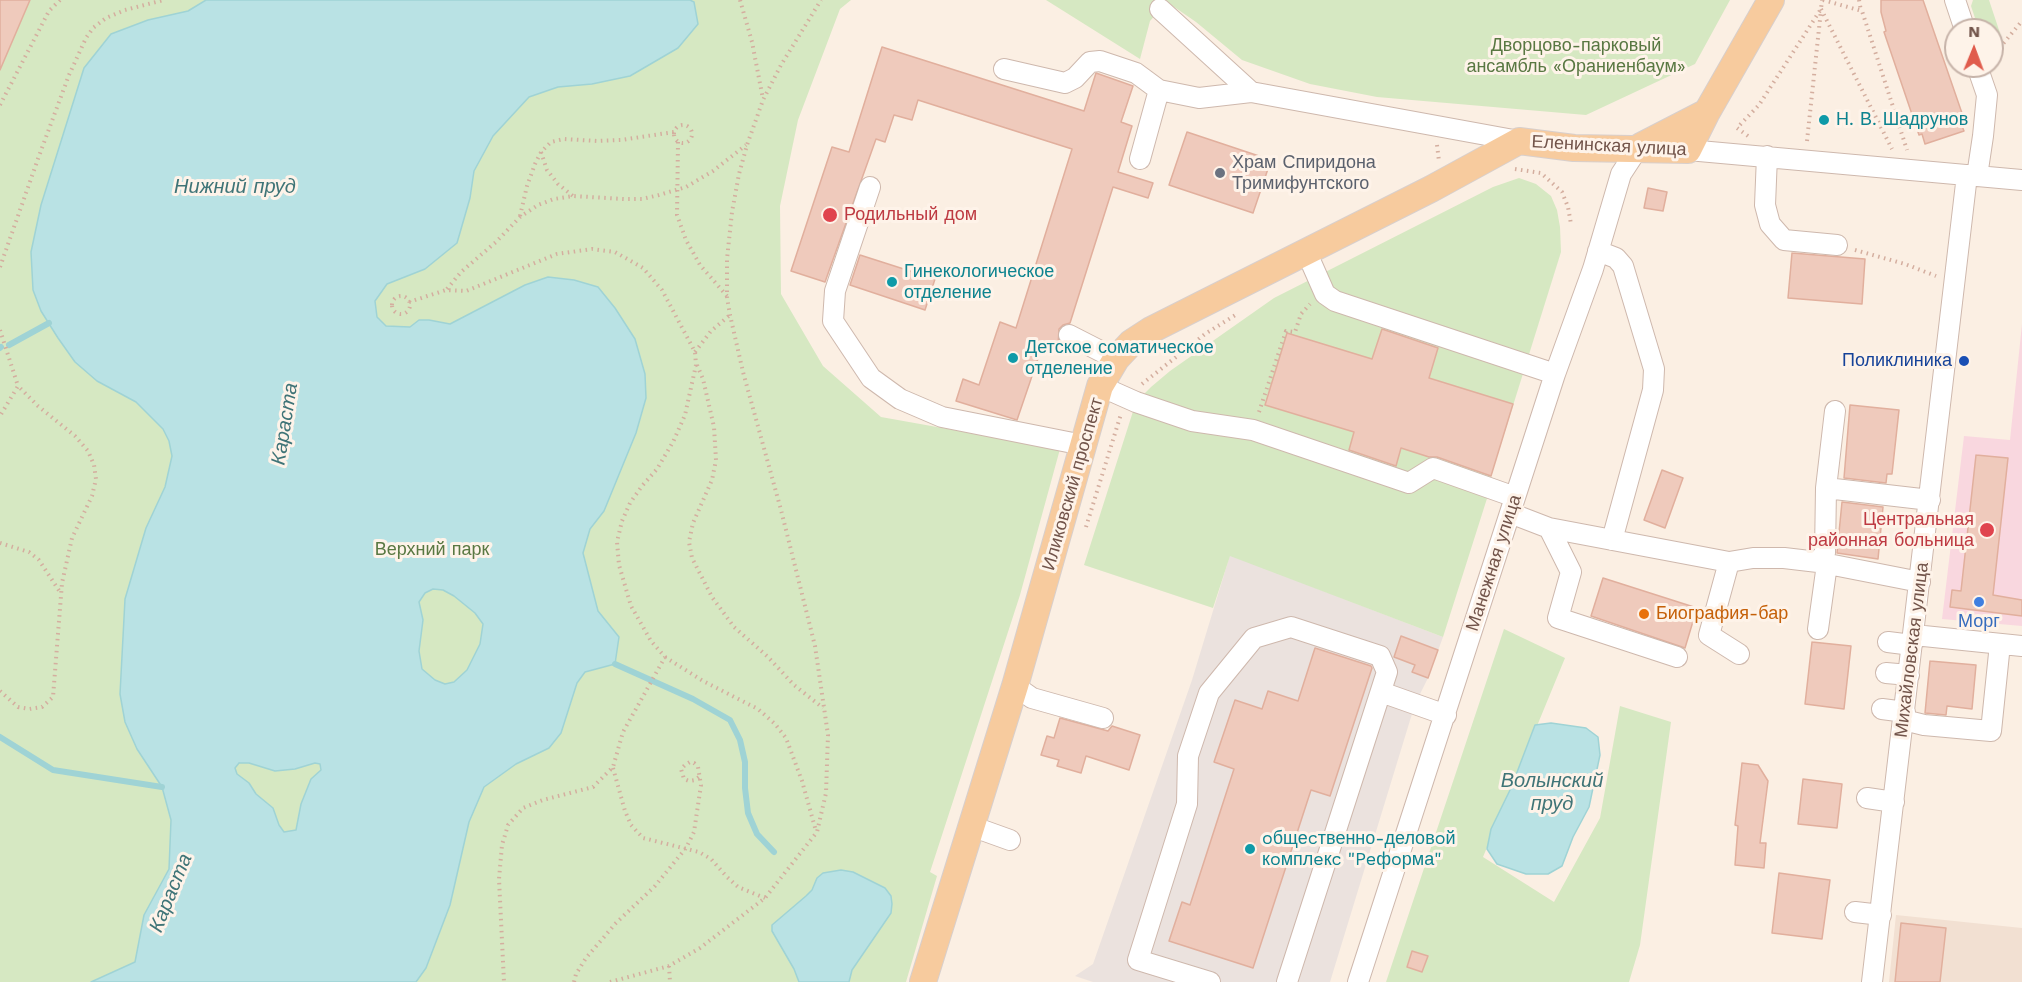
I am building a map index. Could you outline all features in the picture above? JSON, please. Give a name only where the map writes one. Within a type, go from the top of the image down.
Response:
[{"type":"main road","points":[[1688,150],[1707,111],[1771,0]]},
{"type":"main road","points":[[1638,148],[1707,111]]},
{"type":"main road","name":"Еленинская улица","points":[[1519,141],[1574,148],[1688,150]]},
{"type":"main road","name":"Иликовский проспект","points":[[923,982],[1015,686],[1100,386],[1116,359],[1131,343],[1150,330],[1431,189],[1519,141]]},
{"type":"street","points":[[1955,0],[1961,18]]},
{"type":"street","points":[[1160,9],[1251,92]]},
{"type":"street","points":[[1004,69],[1065,83],[1075,78],[1090,62],[1100,61],[1136,73],[1159,90],[1199,98],[1251,92]]},
{"type":"street","name":"Михайловская улица","points":[[1872,982],[1972,176],[1983,136],[1987,95],[1981,78]]},
{"type":"street","points":[[1140,159],[1159,90]]},
{"type":"street","name":"Еленинская улица","points":[[1251,92],[1519,141]]},
{"type":"street","name":"Манежная улица","points":[[1358,982],[1598,251],[1621,174],[1638,148]]},
{"type":"street","name":"Еленинская улица","points":[[1688,150],[2022,180]]},
{"type":"street","points":[[1767,156],[1765,205],[1770,224],[1784,240],[1837,245]]},
{"type":"street","points":[[870,187],[835,291],[833,321],[871,378],[900,399],[942,417],[1083,445]]},
{"type":"street","points":[[1306,251],[1325,294],[1335,301],[1556,374]]},
{"type":"street","points":[[1598,251],[1616,258],[1623,266],[1654,369],[1653,390],[1611,540]]},
{"type":"street","points":[[1069,335],[1116,359]]},
{"type":"street","points":[[1100,386],[1126,398],[1192,421],[1253,430],[1409,483],[1433,468],[1513,505],[1549,528],[1728,562],[1753,558],[1774,558],[1823,563],[1920,582]]},
{"type":"street","points":[[1818,629],[1825,553],[1826,488],[1835,411]]},
{"type":"street","points":[[1826,488],[1930,500]]},
{"type":"street","points":[[1549,528],[1571,572],[1558,618],[1677,657]]},
{"type":"street","points":[[1728,562],[1709,635],[1739,654]]},
{"type":"street","points":[[1209,982],[1138,960],[1187,804],[1188,756],[1209,693],[1254,638],[1291,627],[1380,656],[1387,672],[1287,982]]},
{"type":"street","points":[[1888,642],[1913,640],[2022,646]]},
{"type":"street","points":[[1882,709],[1924,725],[1991,731],[2001,644]]},
{"type":"street","points":[[1886,673],[1909,675]]},
{"type":"street","points":[[1015,686],[1032,698],[1103,718]]},
{"type":"street","points":[[1381,692],[1446,715]]},
{"type":"street","points":[[1867,798],[1894,802]]},
{"type":"street","points":[[971,825],[1010,840]]},
{"type":"street","points":[[1855,912],[1881,915]]},
{"type":"path","points":[[0,105],[49,11],[60,0]]},
{"type":"path","points":[[0,267],[58,105],[86,38],[93,28],[106,18],[125,10],[164,0]]},
{"type":"path","points":[[740,0],[752,42],[763,100]]},
{"type":"path","points":[[610,982],[669,966],[700,948],[765,898],[817,832],[826,793],[828,735],[815,646],[727,297],[727,259],[732,212],[747,145],[763,100],[821,0]]},
{"type":"path","points":[[1807,141],[1823,0],[1862,11]]},
{"type":"path","points":[[1859,0],[1907,151]]},
{"type":"path","points":[[1821,9],[1893,150]]},
{"type":"path","points":[[1741,154],[1748,135],[1737,128],[1759,105],[1821,9]]},
{"type":"path","points":[[2004,43],[2022,21]]},
{"type":"path","points":[[678,142],[687,142],[691,139],[690,129],[682,125],[674,132],[678,142],[677,215],[686,240],[700,265],[727,297]]},
{"type":"path","points":[[520,217],[535,164],[541,152],[551,142],[564,138],[597,141],[621,140],[674,132]]},
{"type":"path","points":[[446,290],[520,217],[538,205],[554,199],[573,196],[642,199],[676,190],[713,171],[747,145]]},
{"type":"path","points":[[541,152],[547,170],[558,184],[573,196]]},
{"type":"path","points":[[1507,169],[1525,169],[1540,173],[1548,179],[1562,192],[1568,207],[1571,225]]},
{"type":"path","points":[[1837,245],[1905,264],[1941,278]]},
{"type":"path","points":[[410,302],[446,290],[466,291],[557,254],[592,249],[615,252],[643,268],[662,290],[695,352],[696,365],[685,415],[677,433],[657,469],[630,503],[622,521],[617,542],[619,565],[631,606],[651,641],[664,657],[758,710],[775,724],[786,738],[817,832]]},
{"type":"path","points":[[1253,430],[1286,331],[1295,332],[1301,314],[1308,305],[1325,294]]},
{"type":"path","points":[[397,298],[406,298],[410,302],[408,311],[404,314],[394,311],[393,301],[397,298]]},
{"type":"path","points":[[1084,531],[1126,398],[1205,334],[1242,312]]},
{"type":"path","points":[[695,352],[711,331],[730,315]]},
{"type":"path","points":[[0,330],[18,386],[31,401],[75,436],[88,451],[94,465],[96,479],[92,496],[72,538],[61,592],[53,696],[42,706],[30,709],[18,707],[0,691]]},
{"type":"path","points":[[696,365],[703,379],[714,427],[716,460],[712,480],[693,523],[689,542],[692,558],[712,597],[734,627],[768,657],[794,685],[823,708]]},
{"type":"path","points":[[0,416],[18,386]]},
{"type":"path","points":[[0,543],[29,552],[39,560],[61,592]]},
{"type":"path","points":[[504,982],[499,879],[502,845],[508,825],[523,808],[543,800],[593,787],[613,767],[623,732],[664,657]]},
{"type":"path","points":[[574,982],[586,958],[616,923],[655,886],[686,848],[694,832],[701,785],[699,767],[694,763],[684,765],[681,769],[684,779],[689,781],[699,777]]},
{"type":"path","points":[[613,767],[625,811],[631,825],[643,838],[686,848],[711,859],[738,887],[765,898]]},
{"type":"path","points":[[669,966],[670,982]]},
{"type":"shaded area","name":"Центральная районная больница","points":[[2022,324],[2022,626],[1942,619],[1964,436],[2010,440]]},
{"type":"shaded area","points":[[1230,555],[1443,637],[1428,678],[1415,704],[1330,982],[1093,982],[1075,976],[1093,964],[1192,680]]},
{"type":"shaded area","points":[[1896,915],[2022,928],[2022,982],[1889,982]]},
{"type":"green space","name":"Верхний парк","points":[[0,0],[851,0],[840,9],[798,120],[780,206],[781,294],[823,366],[881,417],[1060,449],[1020,595],[930,872],[937,876],[906,982],[0,982]]},
{"type":"green space","name":"Дворцово-парковый ансамбль «Ораниенбаум»","points":[[1046,0],[1730,0],[1695,64],[1586,115],[1377,97],[1310,84],[1242,60],[1196,22],[1167,2],[1150,21],[1140,59]]},
{"type":"green space","points":[[1973,0],[1989,0],[1995,18],[1975,18],[1971,6]]},
{"type":"green space","points":[[1519,178],[1536,184],[1551,196],[1557,210],[1561,252],[1443,637],[1230,556],[1213,608],[1084,565],[1136,402],[1151,387],[1170,371],[1274,298],[1493,187]]},
{"type":"green space","points":[[1504,629],[1565,658],[1483,857],[1554,902],[1600,818],[1620,706],[1671,722],[1640,945],[1629,982],[1386,982]]},
{"type":"water","name":"Нижний пруд","points":[[206,0],[690,0],[694,2],[698,24],[678,48],[630,76],[592,84],[558,87],[529,97],[493,136],[474,171],[470,198],[457,243],[425,269],[387,284],[375,301],[377,317],[386,326],[410,327],[419,320],[450,324],[525,285],[548,277],[574,280],[598,287],[615,308],[635,339],[645,374],[646,398],[636,433],[604,511],[590,529],[583,553],[598,611],[619,637],[615,664],[585,672],[577,683],[561,733],[549,748],[516,764],[484,787],[469,822],[450,905],[426,968],[416,982],[91,982],[135,962],[144,915],[169,869],[171,820],[162,787],[137,749],[125,722],[120,694],[125,599],[146,528],[165,487],[172,456],[169,441],[163,429],[136,402],[97,381],[75,362],[58,338],[41,311],[33,290],[31,252],[41,205],[84,68],[111,34],[148,20],[188,11]],"holes":[[[433,589],[443,590],[454,596],[475,613],[483,624],[480,644],[467,670],[454,682],[445,684],[435,680],[422,669],[419,651],[423,620],[419,602],[425,593]],[[239,763],[249,763],[275,771],[320,764],[321,770],[311,779],[301,804],[296,830],[284,832],[273,808],[237,774],[235,768]]]},
{"type":"water","name":"Волынский пруд","points":[[1551,723],[1586,728],[1598,737],[1600,755],[1589,807],[1573,837],[1562,866],[1548,874],[1526,874],[1497,864],[1487,849],[1491,829],[1511,788],[1535,725]]},
{"type":"water","points":[[841,870],[853,872],[885,888],[891,896],[891,913],[852,970],[849,982],[799,982],[772,931],[772,925],[812,890],[817,878],[823,873]]},
{"type":"building","points":[[0,0],[30,0],[0,70]]},
{"type":"building","points":[[1881,0],[1923,0],[1944,61],[1944,78],[1950,78],[1964,119],[1960,121],[1964,131],[1925,144],[1922,134],[1919,135],[1884,32],[1886,31],[1881,12]]},
{"type":"building","points":[[882,47],[1084,111],[1096,73],[1133,86],[1121,122],[1132,126],[1118,172],[1153,183],[1148,198],[1113,187],[1070,323],[1059,329],[1058,346],[1044,341],[1017,420],[956,401],[963,379],[979,385],[1000,322],[1016,328],[1072,149],[918,100],[912,120],[894,115],[885,142],[876,139],[825,282],[791,271],[832,147],[849,152]]},
{"type":"building","name":"Храм Спиридона Тримифунтского","points":[[1187,132],[1271,160],[1253,213],[1169,185]]},
{"type":"building","points":[[1648,188],[1667,192],[1663,211],[1644,208]]},
{"type":"building","points":[[1792,253],[1865,259],[1862,304],[1788,298]]},
{"type":"building","name":"Гинекологическое отделение","points":[[860,255],[935,279],[925,310],[850,285]]},
{"type":"building","points":[[1382,329],[1438,348],[1429,378],[1513,404],[1491,476],[1437,457],[1429,457],[1401,448],[1396,466],[1349,450],[1354,432],[1265,405],[1287,333],[1372,359]]},
{"type":"building","points":[[1850,405],[1899,410],[1892,474],[1887,474],[1886,483],[1844,478]]},
{"type":"building","points":[[1976,455],[2008,458],[1993,595],[2022,600],[2022,616],[1950,607],[1952,590],[1961,591]]},
{"type":"building","points":[[1662,470],[1683,478],[1665,528],[1644,520]]},
{"type":"building","points":[[1842,502],[1883,507],[1878,559],[1837,553]]},
{"type":"building","name":"Биография-бар","points":[[1603,578],[1697,608],[1685,648],[1591,616]]},
{"type":"building","points":[[1401,636],[1438,650],[1428,678],[1412,672],[1415,665],[1394,657]]},
{"type":"building","points":[[1812,642],[1851,646],[1844,709],[1805,704]]},
{"type":"building","name":"oбщеcтвенно-деловoй кoмплeкc \"Peфoрма\"","points":[[1315,648],[1372,668],[1330,796],[1311,790],[1253,968],[1169,941],[1182,902],[1190,905],[1234,769],[1214,762],[1235,700],[1262,709],[1268,691],[1298,701]]},
{"type":"building","points":[[1930,661],[1976,665],[1972,709],[1947,706],[1946,715],[1925,713]]},
{"type":"building","points":[[1060,718],[1108,731],[1112,726],[1140,735],[1129,770],[1086,756],[1081,773],[1057,766],[1059,760],[1041,755],[1047,736],[1054,738]]},
{"type":"building","points":[[1742,763],[1758,765],[1768,781],[1760,843],[1766,843],[1764,868],[1735,865],[1738,826],[1735,825]]},
{"type":"building","points":[[1803,779],[1842,784],[1837,828],[1798,824]]},
{"type":"building","points":[[1779,873],[1830,880],[1822,939],[1772,933]]},
{"type":"building","points":[[1901,923],[1946,928],[1940,982],[1895,982]]},
{"type":"building","points":[[1412,951],[1428,956],[1422,972],[1407,967]]},
{"type":"waterway","points":[[9,345],[49,323]]},
{"type":"waterway","points":[[615,664],[693,699],[730,720],[740,740],[745,762],[748,813],[757,834],[774,852]]},
{"type":"waterway","points":[[0,737],[53,770],[162,787]]},
{"type":"place","name":"Н. В. Шадрунов","points":[[1824,120]]},
{"type":"place","name":"Храм Спиридона Тримифунтского","points":[[1220,173]]},
{"type":"place","name":"Родильный дом","points":[[830,215]]},
{"type":"place","name":"Гинекологическое отделение","points":[[892,282]]},
{"type":"place","name":"Детское соматическое отделение","points":[[1013,358]]},
{"type":"place","name":"Поликлиника","points":[[1964,361]]},
{"type":"place","name":"Центральная районная больница","points":[[1987,530]]},
{"type":"place","name":"Морг","points":[[1979,602]]},
{"type":"place","name":"Биография-бар","points":[[1644,614]]},
{"type":"place","name":"oбщеcтвенно-деловoй кoмплeкc \"Peфoрма\"","points":[[1250,849]]},
{"type":"water label","name":"Караста","points":[[285,424]]},
{"type":"water label","name":"Караста","points":[[171,893]]}]
